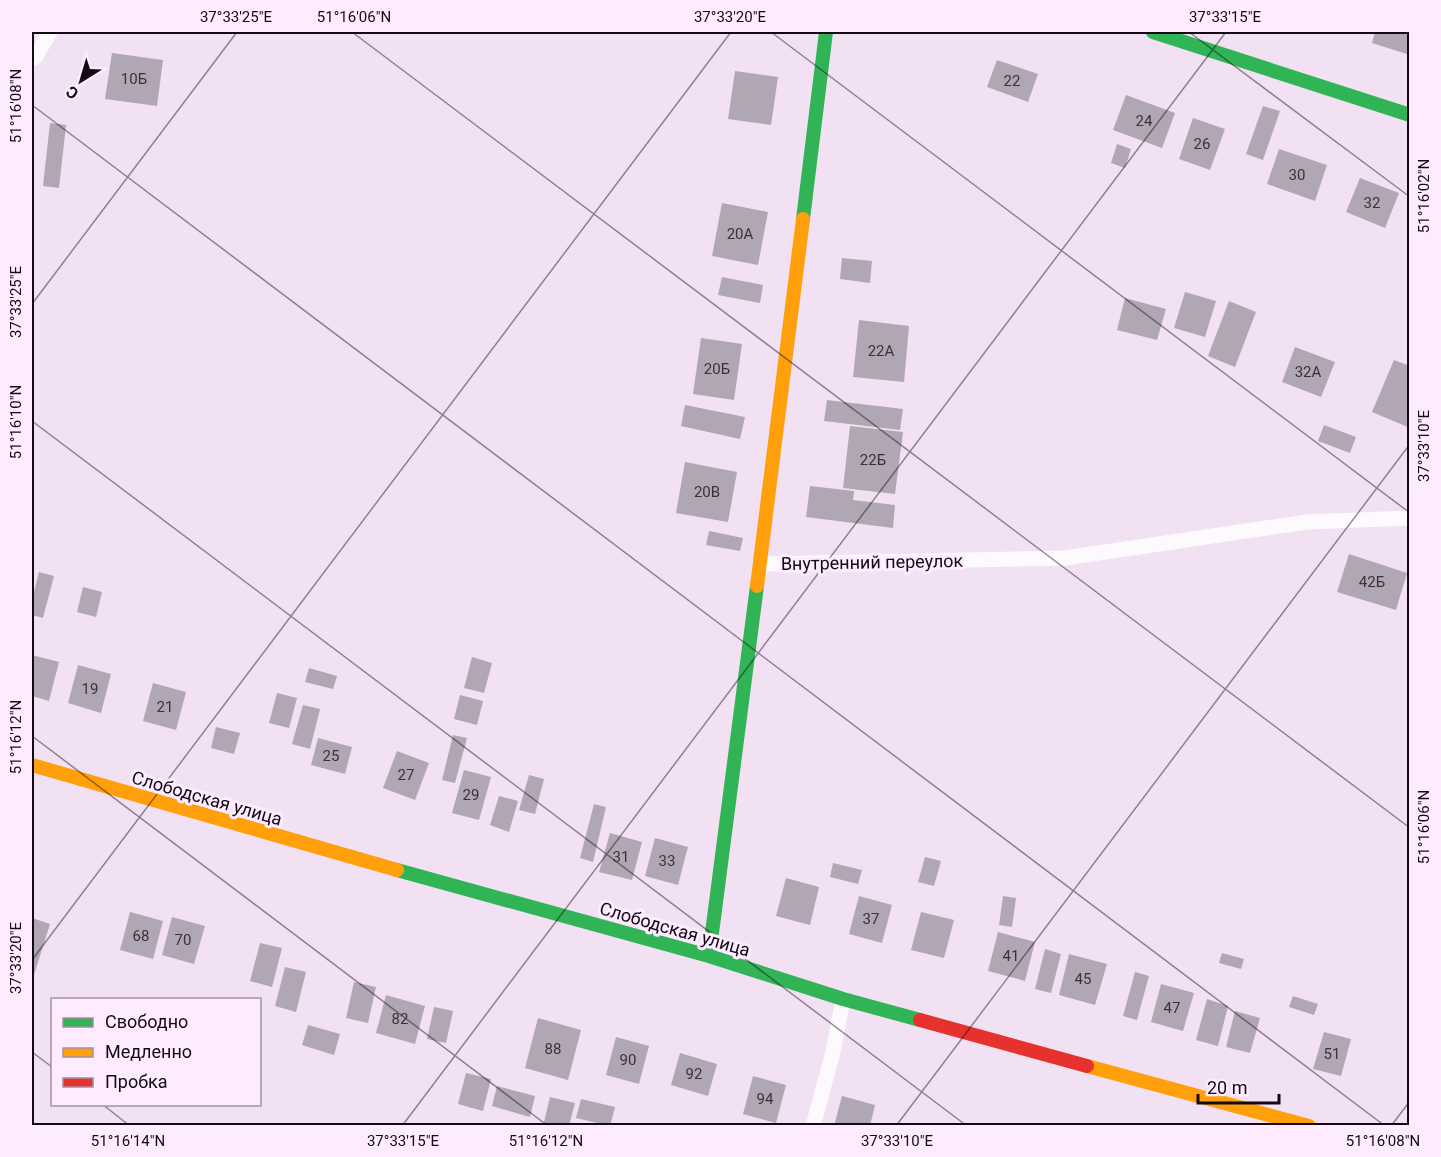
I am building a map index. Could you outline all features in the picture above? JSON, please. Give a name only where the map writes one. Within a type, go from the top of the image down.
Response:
[{"type":"street","name":"Внутренний переулок","points":[[760,564],[826,32]]},
{"type":"street","points":[[1153,32],[1410,115]]},
{"type":"street","points":[[709,956],[760,564]]},
{"type":"street","name":"Слободская улица","points":[[32,765],[277,837],[709,956],[843,999],[1309,1125]]},
{"type":"lane","points":[[32,58],[36,57],[50,32]]},
{"type":"lane","name":"Внутренний переулок","points":[[760,564],[1065,558],[1307,522],[1410,518]]},
{"type":"lane","points":[[813,1125],[833,1052],[843,999]]},
{"type":"building","points":[[1375,32],[1410,32],[1410,55],[1372,43]]},
{"type":"building","points":[[112,53],[163,60],[157,106],[105,99]]},
{"type":"building","points":[[997,60],[1038,74],[1028,102],[987,87]]},
{"type":"building","points":[[735,71],[778,77],[771,125],[728,119]]},
{"type":"building","points":[[1126,95],[1175,113],[1162,148],[1113,130]]},
{"type":"building","points":[[1263,106],[1280,111],[1263,160],[1246,154]]},
{"type":"building","points":[[1193,118],[1225,129],[1210,170],[1179,159]]},
{"type":"building","points":[[50,123],[66,125],[59,188],[43,186]]},
{"type":"building","points":[[1117,144],[1131,149],[1125,168],[1111,163]]},
{"type":"building","points":[[1279,149],[1327,165],[1315,201],[1267,184]]},
{"type":"building","points":[[1360,178],[1399,193],[1385,228],[1346,212]]},
{"type":"building","points":[[722,203],[768,212],[758,265],[712,256]]},
{"type":"building","points":[[842,258],[872,261],[870,283],[840,279]]},
{"type":"building","points":[[722,277],[763,285],[760,303],[718,295]]},
{"type":"building","points":[[1185,292],[1216,301],[1205,337],[1174,328]]},
{"type":"building","points":[[1125,298],[1166,309],[1157,340],[1117,330]]},
{"type":"building","points":[[1229,301],[1256,312],[1235,367],[1208,356]]},
{"type":"building","points":[[859,320],[909,326],[904,382],[853,377]]},
{"type":"building","points":[[701,338],[742,344],[734,400],[693,394]]},
{"type":"building","points":[[1295,347],[1335,362],[1321,397],[1282,382]]},
{"type":"building","points":[[1394,360],[1410,366],[1410,428],[1372,412]]},
{"type":"building","points":[[827,400],[903,409],[900,430],[824,421]]},
{"type":"building","points":[[685,405],[745,417],[740,439],[681,426]]},
{"type":"building","points":[[1324,425],[1356,437],[1350,453],[1318,441]]},
{"type":"building","points":[[850,426],[903,432],[895,494],[843,488]]},
{"type":"building","points":[[685,462],[737,472],[728,522],[676,513]]},
{"type":"building","points":[[810,486],[854,491],[853,500],[895,505],[893,528],[806,517]]},
{"type":"building","points":[[709,531],[743,538],[740,551],[706,545]]},
{"type":"building","points":[[1349,554],[1407,573],[1396,610],[1337,592]]},
{"type":"building","points":[[39,572],[54,576],[43,618],[32,615],[32,600]]},
{"type":"building","points":[[83,587],[102,592],[96,617],[77,612]]},
{"type":"building","points":[[32,655],[59,662],[49,701],[32,696]]},
{"type":"building","points":[[472,657],[492,663],[484,693],[464,688]]},
{"type":"building","points":[[78,665],[111,674],[101,713],[68,703]]},
{"type":"building","points":[[309,668],[337,676],[333,689],[305,682]]},
{"type":"building","points":[[153,683],[186,692],[176,730],[143,721]]},
{"type":"building","points":[[277,693],[297,698],[289,728],[269,723]]},
{"type":"building","points":[[460,695],[483,701],[477,725],[454,719]]},
{"type":"building","points":[[303,705],[320,709],[310,749],[292,744]]},
{"type":"building","points":[[216,727],[240,733],[234,754],[211,748]]},
{"type":"building","points":[[453,735],[467,738],[455,783],[442,780]]},
{"type":"building","points":[[318,738],[352,747],[345,774],[311,765]]},
{"type":"building","points":[[397,751],[429,763],[415,800],[383,788]]},
{"type":"building","points":[[464,770],[491,777],[479,820],[452,813]]},
{"type":"building","points":[[529,775],[544,779],[535,814],[519,810]]},
{"type":"building","points":[[499,796],[518,801],[509,832],[490,825]]},
{"type":"building","points":[[594,804],[606,807],[593,862],[580,858]]},
{"type":"building","points":[[610,833],[642,842],[632,880],[599,872]]},
{"type":"building","points":[[655,838],[688,847],[678,885],[645,876]]},
{"type":"building","points":[[925,857],[941,861],[934,886],[918,882]]},
{"type":"building","points":[[833,863],[862,870],[858,884],[830,877]]},
{"type":"building","points":[[786,878],[819,887],[810,925],[776,916]]},
{"type":"building","points":[[859,896],[892,905],[882,943],[849,934]]},
{"type":"building","points":[[1003,896],[1016,898],[1012,927],[999,925]]},
{"type":"building","points":[[130,912],[163,921],[153,959],[120,950]]},
{"type":"building","points":[[921,912],[954,920],[944,958],[911,950]]},
{"type":"building","points":[[172,917],[205,926],[194,964],[162,955]]},
{"type":"building","points":[[32,918],[50,924],[34,975],[32,974]]},
{"type":"building","points":[[998,932],[1035,942],[1025,981],[988,971]]},
{"type":"building","points":[[260,943],[282,948],[272,987],[250,981]]},
{"type":"building","points":[[1045,949],[1061,954],[1051,993],[1035,989]]},
{"type":"building","points":[[1222,953],[1244,959],[1241,969],[1219,963]]},
{"type":"building","points":[[1069,954],[1107,964],[1095,1005],[1059,995]]},
{"type":"building","points":[[285,967],[306,972],[296,1012],[275,1006]]},
{"type":"building","points":[[1135,972],[1149,976],[1137,1020],[1123,1016]]},
{"type":"building","points":[[354,982],[376,987],[368,1023],[346,1018]]},
{"type":"building","points":[[1161,984],[1194,993],[1183,1031],[1151,1022]]},
{"type":"building","points":[[386,995],[425,1006],[415,1044],[376,1033]]},
{"type":"building","points":[[1293,996],[1318,1004],[1314,1015],[1289,1007]]},
{"type":"building","points":[[1207,999],[1228,1006],[1218,1046],[1196,1040]]},
{"type":"building","points":[[434,1007],[453,1011],[446,1043],[427,1039]]},
{"type":"building","points":[[1235,1011],[1260,1018],[1250,1053],[1226,1047]]},
{"type":"building","points":[[538,1018],[581,1030],[568,1080],[525,1068]]},
{"type":"building","points":[[308,1025],[340,1034],[334,1055],[302,1045]]},
{"type":"building","points":[[1324,1032],[1351,1039],[1341,1076],[1313,1069]]},
{"type":"building","points":[[616,1037],[649,1046],[639,1084],[606,1075]]},
{"type":"building","points":[[680,1053],[717,1064],[708,1096],[671,1085]]},
{"type":"building","points":[[466,1073],[491,1079],[483,1111],[458,1104]]},
{"type":"building","points":[[753,1076],[786,1085],[776,1123],[743,1114]]},
{"type":"building","points":[[497,1086],[535,1096],[530,1117],[492,1106]]},
{"type":"building","points":[[842,1096],[875,1105],[870,1126],[834,1126]]},
{"type":"building","points":[[550,1097],[575,1103],[569,1126],[543,1126]]},
{"type":"building","points":[[581,1099],[615,1107],[610,1126],[576,1118]]},
{"type":"traffic: fast","points":[[803,219],[826,32]]},
{"type":"traffic: fast","points":[[1153,32],[1410,115]]},
{"type":"traffic: fast","points":[[709,956],[757,586]]},
{"type":"traffic: fast","points":[[397,870],[709,956],[843,999],[920,1020]]},
{"type":"traffic: slow","points":[[757,586],[803,219]]},
{"type":"traffic: slow","points":[[32,765],[397,870]]},
{"type":"traffic: slow","points":[[1087,1066],[1309,1126]]},
{"type":"traffic: jam","points":[[920,1020],[1087,1066]]}]
